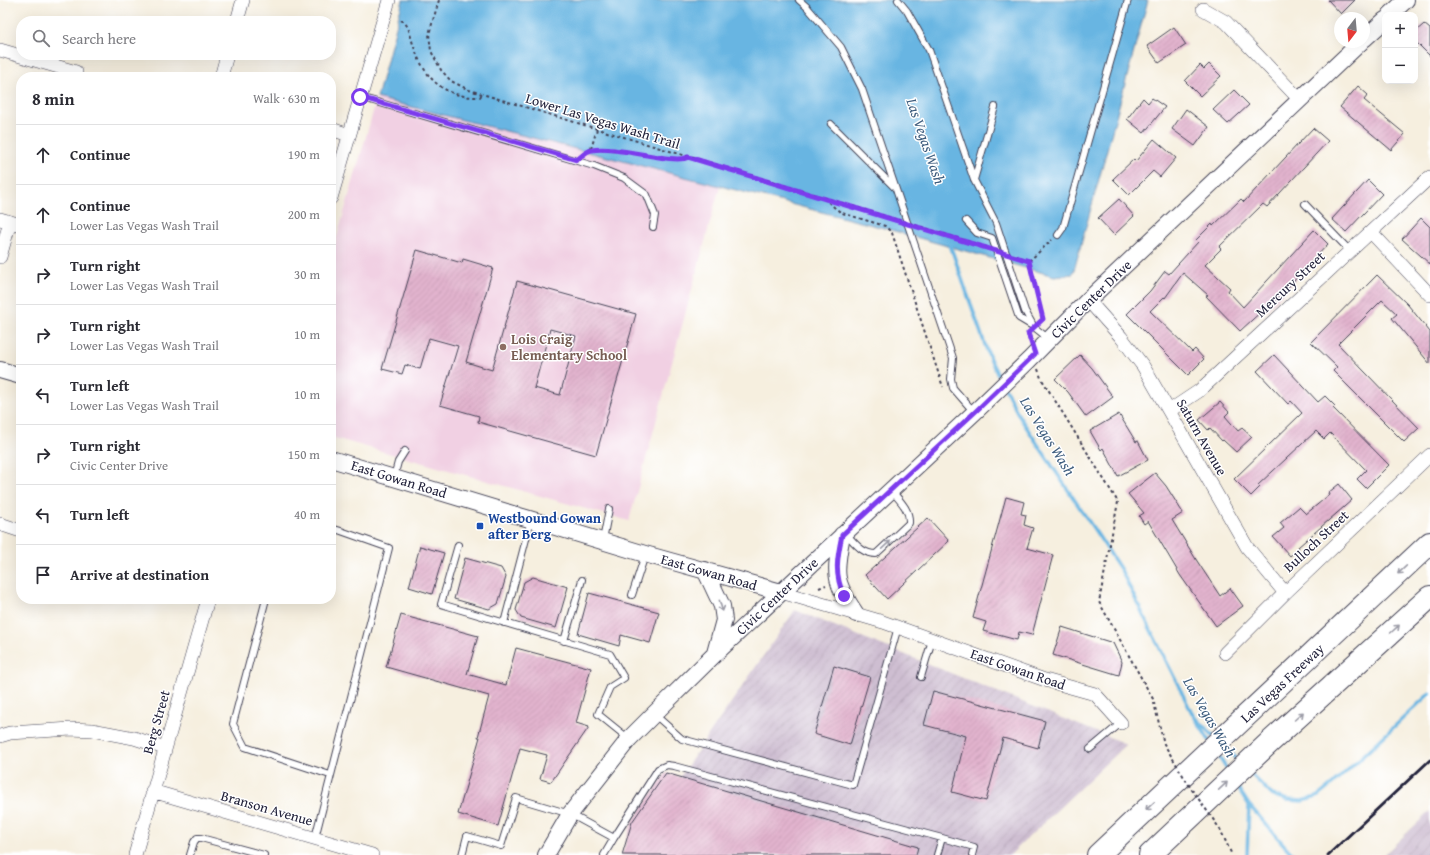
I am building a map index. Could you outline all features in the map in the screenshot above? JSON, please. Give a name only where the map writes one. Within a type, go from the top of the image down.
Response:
[{"type":"highway","name":"Las Vegas Freeway","points":[[1098,855],[1430,543]]},
{"type":"highway","points":[[1150,855],[1270,742],[1430,597]]},
{"type":"street","points":[[238,16],[242,0]]},
{"type":"street","points":[[336,180],[389,0]]},
{"type":"street","points":[[1393,12],[1406,0]]},
{"type":"street","points":[[1203,10],[1226,22],[1300,100]]},
{"type":"street","points":[[1370,34],[1382,23]]},
{"type":"street","name":"Civic Center Drive","points":[[546,855],[570,814],[629,739],[654,714],[715,654],[975,412],[1088,300],[1355,48]]},
{"type":"street","points":[[0,50],[16,55]]},
{"type":"street","points":[[35,60],[76,72]]},
{"type":"street","points":[[222,72],[225,60]]},
{"type":"street","points":[[336,131],[349,135]]},
{"type":"street","name":"Mercury Street","points":[[1169,411],[1198,391],[1430,177]]},
{"type":"street","points":[[0,257],[10,222]]},
{"type":"street","points":[[1371,232],[1430,295]]},
{"type":"street","name":"Saturn Avenue","points":[[1088,300],[1121,337],[1143,366],[1247,548],[1284,593]]},
{"type":"street","points":[[0,370],[16,375]]},
{"type":"street","name":"Bulloch Street","points":[[1225,653],[1284,593],[1430,455]]},
{"type":"street","name":"East Gowan Road","points":[[336,460],[531,518],[645,554],[705,570],[898,627],[1045,680],[1094,694],[1120,723]]},
{"type":"street","points":[[0,524],[16,529]]},
{"type":"street","points":[[843,534],[837,564],[838,581],[844,596],[856,614]]},
{"type":"street","points":[[705,570],[722,606],[724,620],[715,654]]},
{"type":"street","name":"Berg Street","points":[[135,855],[207,604]]},
{"type":"street","points":[[0,736],[10,733],[63,729],[92,730],[134,738],[165,748]]},
{"type":"street","name":"Branson Avenue","points":[[152,791],[372,855]]},
{"type":"lane","points":[[799,0],[807,7],[841,47],[862,89],[953,358],[951,379],[953,388],[975,412]]},
{"type":"lane","points":[[898,0],[907,11],[929,50],[974,180],[996,222],[1025,311],[1034,327]]},
{"type":"lane","points":[[1058,235],[1063,228],[1128,0]]},
{"type":"lane","points":[[360,97],[577,160],[624,178],[647,195],[655,215],[653,227]]},
{"type":"lane","points":[[974,180],[995,108]]},
{"type":"lane","points":[[831,124],[896,189]]},
{"type":"lane","points":[[1305,204],[1350,251]]},
{"type":"lane","points":[[966,221],[977,233],[992,238],[1019,318],[1034,327],[1049,339]]},
{"type":"lane","points":[[394,477],[398,462],[405,451]]},
{"type":"lane","points":[[843,534],[868,554],[876,554],[909,523],[910,515],[905,506],[891,490]]},
{"type":"lane","points":[[603,540],[608,509]]},
{"type":"lane","points":[[504,623],[531,518]]},
{"type":"lane","points":[[315,838],[389,548],[336,530]]},
{"type":"lane","points":[[458,544],[441,604],[610,654],[624,678],[610,687],[598,714],[629,739]]},
{"type":"lane","points":[[632,595],[645,554]]},
{"type":"lane","points":[[564,640],[582,580]]},
{"type":"lane","points":[[265,604],[233,724],[245,747],[330,775]]},
{"type":"lane","points":[[654,714],[682,739],[853,785],[898,627]]},
{"type":"lane","points":[[921,677],[932,640]]},
{"type":"lane","points":[[1090,749],[1120,723]]},
{"type":"lane","points":[[604,855],[658,768],[667,765],[974,847],[972,855]]},
{"type":"lane","points":[[462,855],[467,836],[501,846],[516,798],[570,814],[614,838]]},
{"type":"lane","points":[[190,855],[194,842],[197,838],[264,855]]},
{"type":"lane","points":[[937,855],[942,838]]},
{"type":"path","name":"Lower Las Vegas Wash Trail","points":[[439,0],[429,34],[429,42],[435,60],[441,70],[451,81],[469,90],[1029,261]]},
{"type":"path","points":[[401,20],[405,22],[408,28],[419,61],[426,73],[438,84],[447,91],[460,96],[480,97],[482,94]]},
{"type":"path","points":[[590,150],[596,129]]},
{"type":"path","points":[[577,160],[590,150],[608,149],[672,159],[685,159],[688,157]]},
{"type":"path","points":[[824,198],[842,213],[885,226],[892,233],[943,388]]},
{"type":"path","points":[[1034,327],[1043,319],[1029,261],[1058,235]]},
{"type":"path","points":[[1032,357],[1041,378],[1118,502],[1099,602],[1153,699],[1164,744],[1190,787],[1220,829],[1232,855]]},
{"type":"shaded area","name":"Lois Craig Elementary School","points":[[377,98],[720,186],[629,521],[336,438],[336,241]]},
{"type":"shaded area","points":[[795,610],[1126,744],[1010,855],[626,855]]},
{"type":"shaded area","points":[[1430,811],[1430,855],[1384,855]]},
{"type":"water","points":[[403,0],[1148,0],[1073,274],[1054,276],[880,227],[377,98]]},
{"type":"building","points":[[1328,0],[1355,0],[1343,12],[1339,12]]},
{"type":"building","points":[[1424,24],[1430,29],[1430,56],[1418,44],[1418,29]]},
{"type":"building","points":[[1174,27],[1186,45],[1159,63],[1147,46]]},
{"type":"building","points":[[1209,64],[1221,76],[1200,96],[1185,81],[1200,65],[1204,69]]},
{"type":"building","points":[[1358,86],[1368,95],[1364,100],[1405,134],[1391,150],[1340,107]]},
{"type":"building","points":[[1234,90],[1249,105],[1228,124],[1213,110]]},
{"type":"building","points":[[1143,98],[1148,103],[1152,98],[1165,107],[1144,133],[1127,119]]},
{"type":"building","points":[[1186,109],[1209,127],[1195,146],[1172,129]]},
{"type":"building","points":[[1313,128],[1328,141],[1267,207],[1263,204],[1219,247],[1221,249],[1205,265],[1230,288],[1228,291],[1243,307],[1314,230],[1328,244],[1267,310],[1265,308],[1240,331],[1206,296],[1208,295],[1183,273],[1165,298],[1164,297],[1150,311],[1192,352],[1195,349],[1204,359],[1188,375],[1127,314],[1150,291],[1165,271],[1169,274],[1198,242],[1196,240],[1212,224],[1213,226],[1241,199],[1244,202]]},
{"type":"building","points":[[1154,139],[1176,158],[1160,177],[1153,171],[1129,195],[1113,179],[1134,159],[1136,161]]},
{"type":"building","points":[[1368,180],[1382,194],[1346,232],[1332,219]]},
{"type":"building","points":[[1119,199],[1134,216],[1114,235],[1098,218]]},
{"type":"building","points":[[1421,218],[1430,227],[1430,264],[1402,239]]},
{"type":"building","points":[[417,250],[462,263],[463,259],[493,268],[466,362],[492,370],[517,281],[636,314],[596,455],[478,422],[479,416],[440,405],[458,346],[429,338],[420,369],[405,365],[402,374],[382,369]],"holes":[[[550,329],[576,336],[560,395],[534,388]]]},
{"type":"building","points":[[1377,275],[1408,305],[1430,332],[1430,364],[1392,318],[1397,314],[1382,300],[1338,344],[1419,428],[1404,442],[1333,371],[1337,367],[1311,342]]},
{"type":"building","points":[[1080,355],[1092,368],[1113,397],[1086,417],[1068,392],[1055,379]]},
{"type":"building","points":[[1274,355],[1318,402],[1325,396],[1335,406],[1333,408],[1389,465],[1366,488],[1357,479],[1366,470],[1330,433],[1324,439],[1316,431],[1258,485],[1260,487],[1251,496],[1234,479],[1302,413],[1291,401],[1288,404],[1257,371]]},
{"type":"building","points":[[1220,402],[1229,412],[1225,416],[1238,431],[1242,428],[1252,437],[1236,452],[1223,440],[1222,441],[1210,428],[1208,430],[1199,420]]},
{"type":"building","points":[[1119,414],[1136,442],[1138,441],[1148,460],[1118,476],[1103,448],[1101,450],[1090,431]]},
{"type":"building","points":[[1155,473],[1166,486],[1183,513],[1172,520],[1220,596],[1230,588],[1243,606],[1216,626],[1180,575],[1148,521],[1144,524],[1139,516],[1144,513],[1128,494]]},
{"type":"building","points":[[1339,484],[1352,500],[1298,547],[1299,548],[1290,556],[1273,537],[1284,528],[1280,523],[1299,507],[1306,514],[1329,495],[1328,493]]},
{"type":"building","points":[[1006,497],[1024,502],[1021,514],[1026,515],[1024,525],[1033,528],[1027,548],[1053,555],[1032,635],[1019,632],[1017,640],[983,631],[986,622],[973,618]]},
{"type":"building","points":[[928,518],[949,541],[887,599],[865,575]]},
{"type":"building","points":[[420,546],[444,553],[432,594],[409,587]]},
{"type":"building","points":[[465,558],[501,568],[506,577],[498,604],[489,609],[454,599]]},
{"type":"building","points":[[533,577],[568,587],[556,628],[521,618],[516,610],[524,582]]},
{"type":"building","points":[[589,593],[659,612],[650,643],[621,635],[619,646],[578,634]]},
{"type":"building","points":[[401,615],[478,636],[467,674],[506,685],[516,648],[591,668],[576,723],[589,727],[551,782],[540,779],[547,755],[520,748],[498,826],[458,814],[480,737],[478,737],[489,696],[386,667]]},
{"type":"building","points":[[1062,627],[1113,643],[1122,662],[1119,675],[1053,655]]},
{"type":"building","points":[[834,666],[870,677],[850,745],[814,734]]},
{"type":"building","points":[[933,691],[1045,721],[1038,748],[1003,738],[986,801],[952,792],[966,736],[924,725]]},
{"type":"building","points":[[666,773],[918,847],[916,855],[622,855],[632,822]]},
{"type":"waterway","name":"Las Vegas Wash","points":[[949,242],[990,359],[1001,381]]},
{"type":"waterway","name":"Las Vegas Wash","points":[[1005,388],[1019,416],[1121,570],[1192,713],[1209,740]]},
{"type":"waterway","points":[[1249,772],[1272,795],[1287,800],[1302,801],[1317,797],[1333,784],[1430,693]]},
{"type":"waterway","name":"Las Vegas Wash","points":[[1197,719],[1214,736]]},
{"type":"waterway","points":[[1224,746],[1239,761]]},
{"type":"waterway","name":"Las Vegas Wash","points":[[1217,754],[1228,771]]},
{"type":"waterway","name":"Las Vegas Wash","points":[[1236,785],[1249,805],[1293,855]]},
{"type":"waterway","points":[[1247,855],[1249,805]]},
{"type":"railway","points":[[1328,855],[1430,760]]},
{"type":"place","name":"Lois Craig Elementary School","points":[[503,347]]},
{"type":"place","name":"Westbound Gowan after Berg","points":[[480,526]]},
{"type":"route","points":[[360,97],[577,160],[590,150],[608,149],[672,159],[685,159],[688,157],[1029,261],[1043,319],[1028,333],[1035,354],[976,411],[842,535],[838,551],[837,573],[838,581],[844,596]]}]
